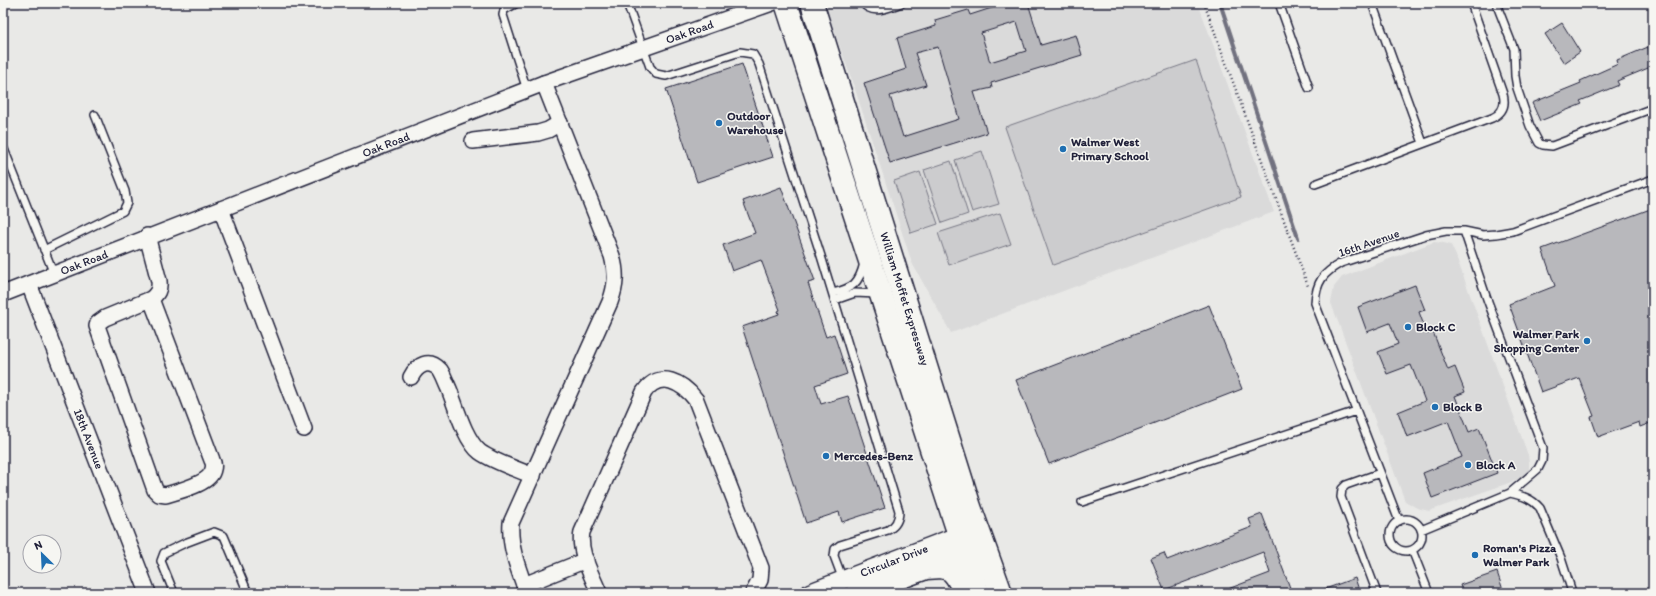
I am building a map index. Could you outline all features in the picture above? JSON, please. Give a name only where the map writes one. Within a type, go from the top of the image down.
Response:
[{"type":"main road","name":"William Moffet Expressway","points":[[786,3],[881,294],[971,538],[1001,593]]},
{"type":"main road","name":"William Moffet Expressway","points":[[812,3],[971,538]]},
{"type":"main road","points":[[971,538],[978,593]]},
{"type":"main road","points":[[849,589],[926,568],[942,567],[950,570],[956,576],[966,593]]},
{"type":"street","name":"Oak Road","points":[[3,294],[147,236],[221,209],[544,83],[772,3]]},
{"type":"street","points":[[544,83],[612,256],[616,278],[610,302],[533,476],[514,515],[510,531],[513,550],[526,589],[586,560]]},
{"type":"street","points":[[473,141],[538,133],[548,130],[560,123]]},
{"type":"street","points":[[221,209],[304,429]]},
{"type":"street","points":[[147,236],[160,289],[151,299],[105,318],[98,323],[97,326],[155,490],[159,494],[166,495],[204,481],[211,475],[214,468],[151,299]]},
{"type":"street","name":"18th Avenue","points":[[29,284],[148,593]]},
{"type":"street","points":[[411,377],[417,367],[422,364],[431,364],[436,367],[444,376],[472,443],[480,452],[533,476]]},
{"type":"street","points":[[599,593],[586,560],[581,538],[582,532],[644,392],[648,386],[654,382],[667,380],[685,388],[696,400],[761,568],[760,580],[753,593]]},
{"type":"street","name":"Circular Drive","points":[[810,593],[849,589],[971,538]]},
{"type":"lane","points":[[517,3],[504,10],[503,15],[527,90]]},
{"type":"lane","points":[[627,3],[642,48],[652,70],[660,76],[736,53],[750,53],[757,59],[834,296],[899,511],[897,522],[888,530],[840,545],[835,549],[834,556],[849,589]]},
{"type":"lane","points":[[863,3],[867,8],[874,10],[902,3]]},
{"type":"lane","points":[[1279,3],[1309,88]]},
{"type":"lane","points":[[1372,3],[1423,143]]},
{"type":"lane","points":[[1315,184],[1497,115],[1503,107],[1503,94],[1471,3]]},
{"type":"lane","points":[[1496,3],[1514,49],[1517,88],[1534,134],[1539,143],[1552,146],[1653,108]]},
{"type":"lane","points":[[44,250],[123,211],[127,203],[125,191],[95,115]]},
{"type":"lane","points":[[4,149],[54,274]]},
{"type":"lane","name":"16th Avenue","points":[[1315,303],[1315,291],[1320,281],[1331,269],[1341,263],[1426,235],[1446,231],[1464,231],[1482,235],[1496,234],[1513,230],[1653,179]]},
{"type":"lane","points":[[1421,530],[1510,493],[1538,469],[1542,461],[1543,448],[1487,299],[1464,231]]},
{"type":"lane","points":[[834,296],[853,286],[857,281],[863,269],[867,250]]},
{"type":"lane","points":[[834,296],[855,293],[881,294]]},
{"type":"lane","points":[[1315,303],[1400,521]]},
{"type":"lane","points":[[1082,502],[1356,411]]},
{"type":"lane","points":[[1377,593],[1341,496],[1341,492],[1346,485],[1380,473]]},
{"type":"lane","points":[[1510,493],[1528,498],[1540,508],[1561,558],[1571,589]]},
{"type":"lane","points":[[1405,519],[1415,522],[1421,530],[1422,540],[1416,548],[1402,551],[1391,542],[1390,532],[1392,527],[1400,521],[1405,519]]},
{"type":"lane","points":[[174,593],[161,561],[164,553],[214,532],[224,536],[248,593]]},
{"type":"lane","points":[[1412,550],[1429,593]]},
{"type":"path","points":[[1204,3],[1315,303]]},
{"type":"shaded area","name":"Walmer West Primary School","points":[[824,3],[1198,3],[1274,212],[951,333],[912,263],[854,86]]},
{"type":"shaded area","points":[[1196,60],[1241,197],[1053,265],[1005,127]]},
{"type":"shaded area","points":[[982,151],[999,204],[972,212],[955,160]]},
{"type":"shaded area","points":[[951,161],[968,214],[942,223],[924,170]]},
{"type":"shaded area","points":[[920,172],[938,224],[911,233],[894,181]]},
{"type":"shaded area","points":[[1000,213],[1011,244],[949,265],[938,233]]},
{"type":"shaded area","points":[[1434,242],[1451,245],[1456,256],[1528,455],[1529,471],[1520,479],[1429,511],[1417,508],[1405,501],[1331,303],[1334,287],[1342,277]]},
{"type":"building","points":[[1007,3],[1028,3],[1041,45],[1076,35],[1082,55],[991,83],[992,88],[974,92],[987,133],[890,163],[864,83],[906,69],[897,38],[936,26],[935,20],[968,10],[970,15]],"holes":[[[1017,22],[1026,51],[990,62],[981,33]],[[938,47],[959,119],[903,137],[890,96],[926,85],[915,53]]]},
{"type":"building","points":[[1562,23],[1580,52],[1564,63],[1545,34]]},
{"type":"building","points":[[1648,47],[1653,58],[1653,66],[1617,81],[1619,85],[1580,101],[1582,104],[1540,121],[1532,103],[1581,83],[1580,81],[1618,64],[1617,60]]},
{"type":"building","name":"Outdoor Warehouse","points":[[742,64],[773,157],[697,182],[666,89]]},
{"type":"building","name":"Mercedes-Benz","points":[[781,187],[815,281],[808,283],[826,337],[834,334],[847,374],[815,385],[821,404],[848,396],[885,508],[842,522],[839,512],[806,523],[742,327],[779,314],[778,311],[780,310],[761,260],[732,271],[723,245],[755,233],[743,201]]},
{"type":"building","name":"Walmer Park Shopping Center","points":[[1653,208],[1653,422],[1640,427],[1639,422],[1598,437],[1591,417],[1594,416],[1579,378],[1541,392],[1509,304],[1555,286],[1542,249]]},
{"type":"building","points":[[1415,285],[1425,310],[1419,312],[1427,334],[1433,332],[1448,370],[1455,367],[1465,392],[1455,396],[1469,432],[1479,428],[1497,473],[1432,498],[1423,473],[1462,457],[1448,421],[1407,437],[1398,412],[1425,401],[1411,365],[1387,374],[1378,352],[1398,344],[1390,323],[1367,332],[1358,307]]},
{"type":"building","points":[[1209,305],[1242,389],[1049,464],[1016,380]]},
{"type":"building","points":[[1262,514],[1292,593],[1220,593],[1270,573],[1263,552],[1164,590],[1151,558],[1164,553],[1167,560],[1252,527],[1249,519]]},
{"type":"building","points":[[1497,572],[1504,593],[1463,593],[1460,585]]},
{"type":"building","points":[[1355,578],[1360,593],[1317,593],[1317,592]]},
{"type":"waterway","points":[[1220,3],[1298,238]]},
{"type":"place","name":"Outdoor Warehouse","points":[[719,123]]},
{"type":"place","name":"Walmer West Primary School","points":[[1063,149]]},
{"type":"place","name":"Block C","points":[[1408,327]]},
{"type":"place","name":"Walmer Park Shopping Center","points":[[1587,341]]},
{"type":"place","name":"Block B","points":[[1435,407]]},
{"type":"place","name":"Mercedes-Benz","points":[[826,456]]},
{"type":"place","name":"Block A","points":[[1468,465]]},
{"type":"place","name":"Roman's Pizza Walmer Park","points":[[1475,555]]}]
